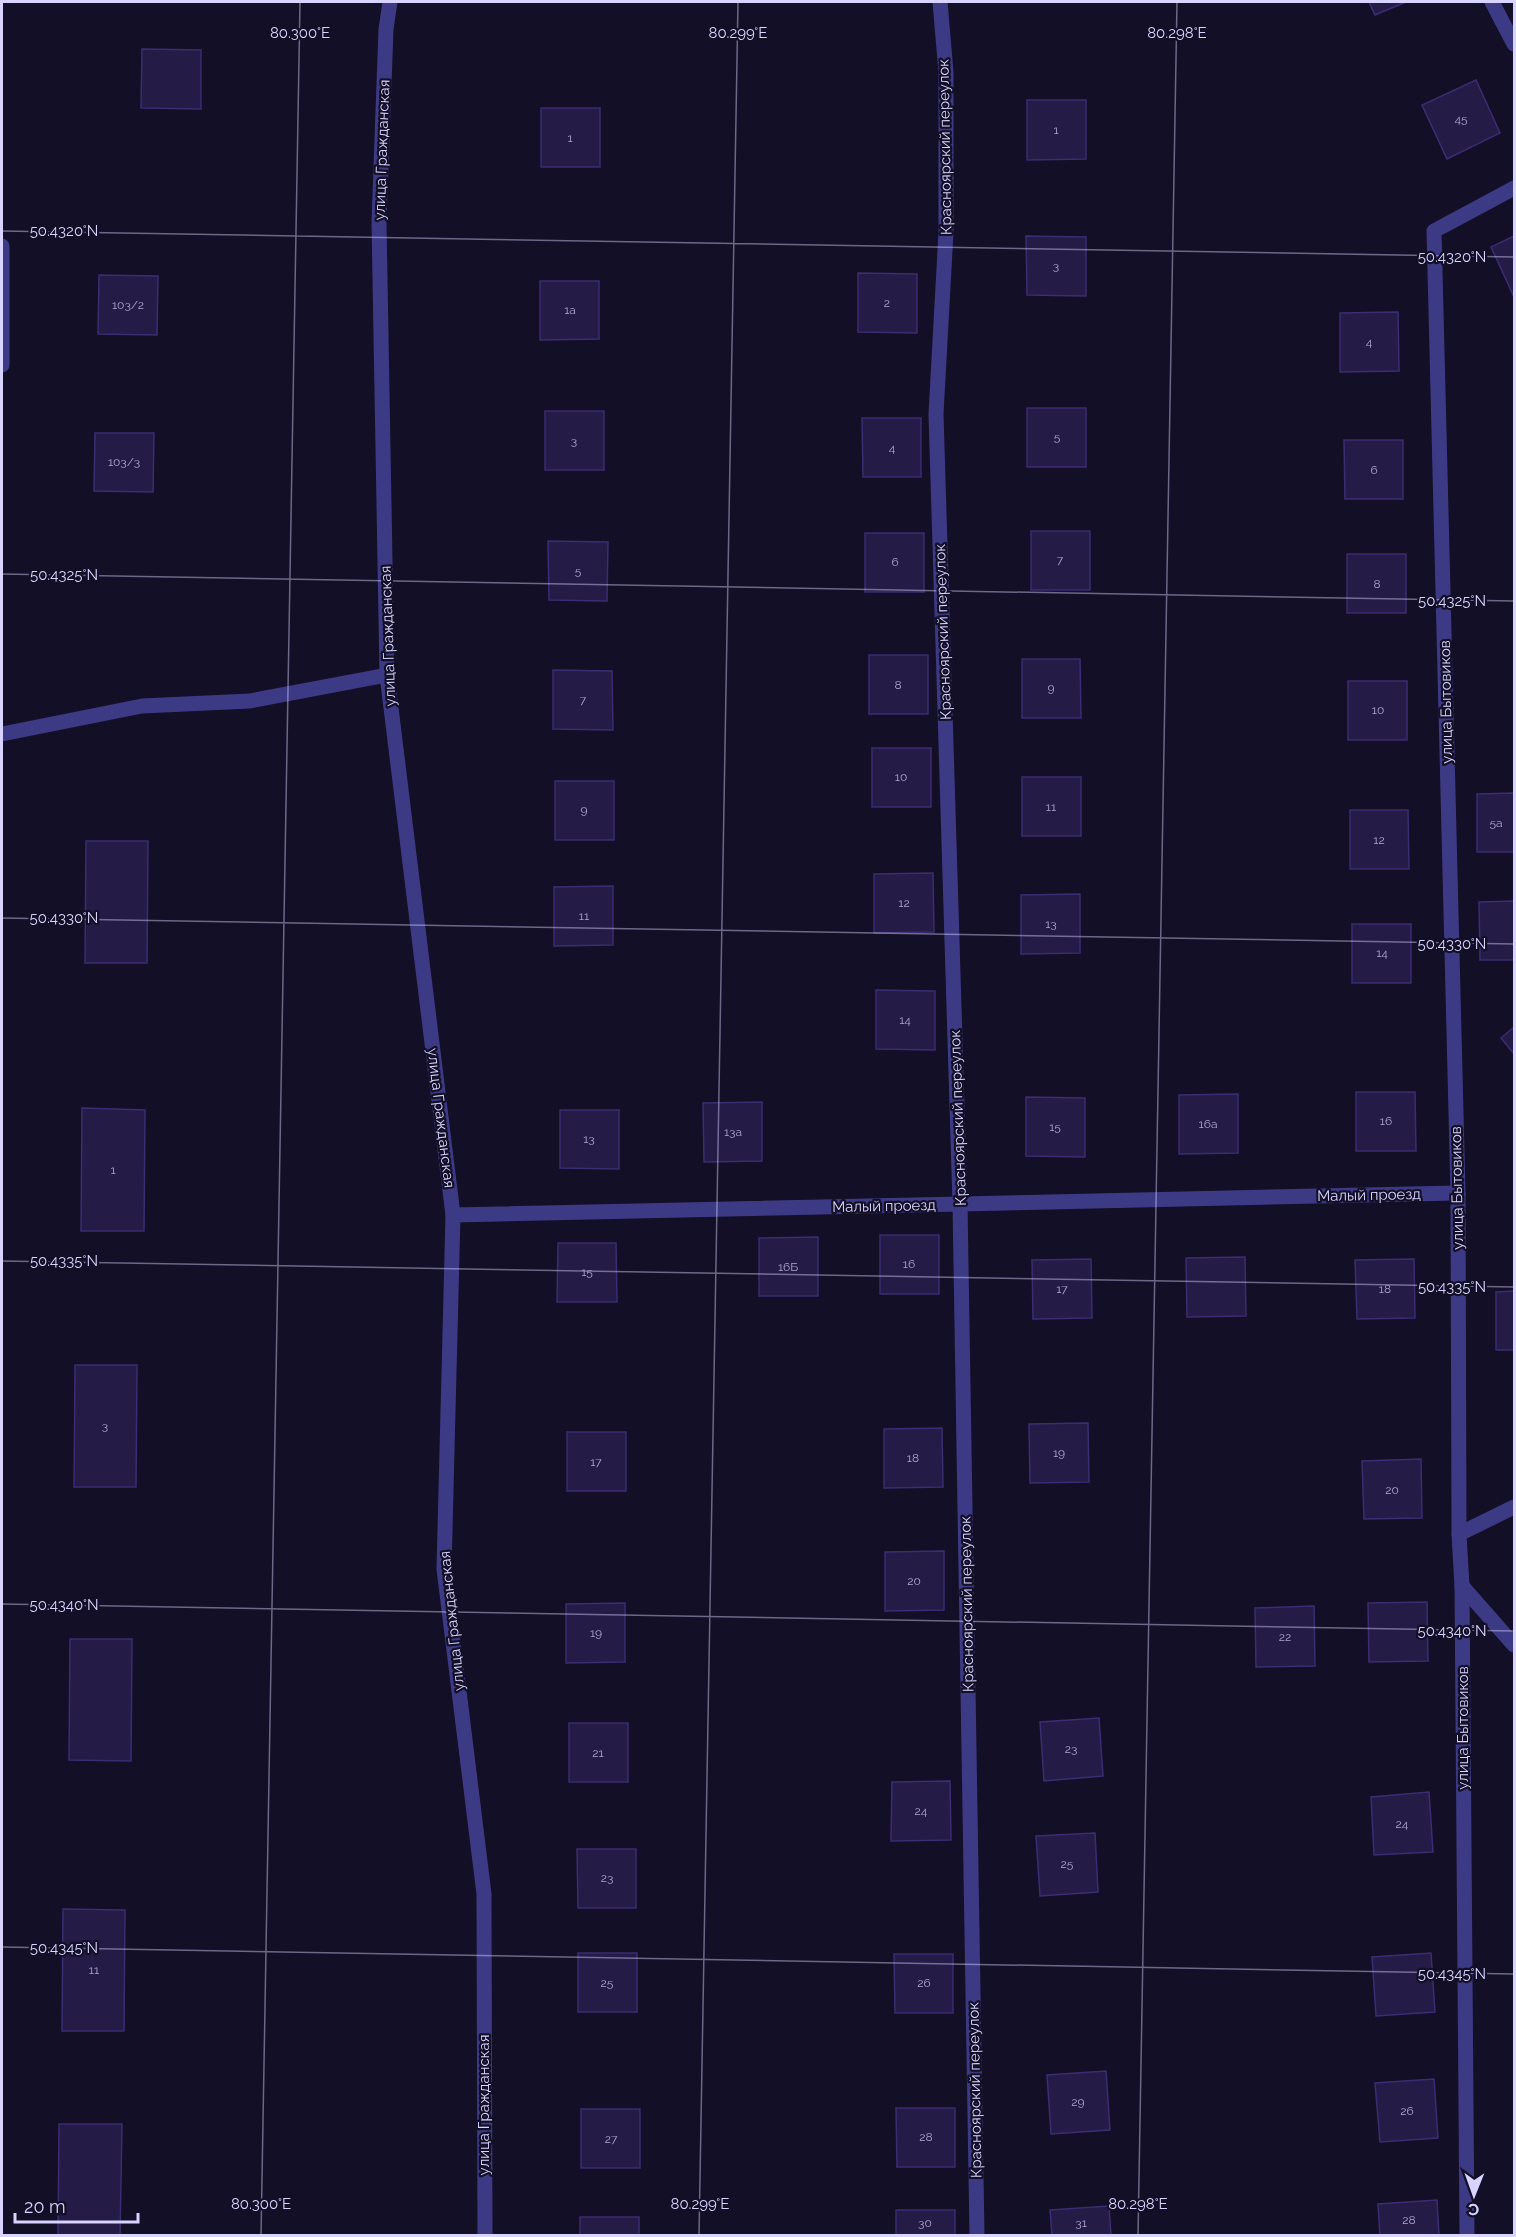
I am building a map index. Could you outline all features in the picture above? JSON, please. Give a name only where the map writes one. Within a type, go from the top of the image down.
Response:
[{"type":"street","name":"улица Гражданская","points":[[390,2],[386,29],[379,222],[387,675],[453,1215],[444,1569],[484,1894],[485,2235]]},
{"type":"street","name":"Красноярский переулок","points":[[940,2],[945,72],[946,232],[936,414],[960,1204],[977,2235]]},
{"type":"street","points":[[1492,2],[1515,44]]},
{"type":"street","name":"улица Бытовиков","points":[[1467,2235],[1462,1586],[1459,1534],[1458,1193],[1434,231],[1515,188]]},
{"type":"street","points":[[2,246],[2,365]]},
{"type":"street","points":[[2,734],[141,706],[250,701],[387,675]]},
{"type":"street","name":"Малый проезд","points":[[453,1215],[1458,1193]]},
{"type":"street","points":[[1459,1534],[1515,1507]]},
{"type":"street","points":[[1462,1586],[1515,1645]]},
{"type":"building","points":[[1369,2],[1406,2],[1375,15]]},
{"type":"building","points":[[142,49],[201,50],[201,109],[141,108]]},
{"type":"building","points":[[1476,80],[1500,133],[1447,159],[1422,105]]},
{"type":"building","points":[[1027,100],[1086,100],[1086,159],[1027,160]]},
{"type":"building","points":[[541,108],[600,108],[600,167],[541,167]]},
{"type":"building","points":[[1026,236],[1086,237],[1086,296],[1027,295]]},
{"type":"building","points":[[1514,236],[1514,297],[1491,247]]},
{"type":"building","points":[[858,273],[917,274],[917,333],[858,332]]},
{"type":"building","points":[[99,275],[158,276],[157,335],[98,334]]},
{"type":"building","points":[[540,281],[599,281],[599,339],[540,340]]},
{"type":"building","points":[[1398,312],[1399,371],[1340,372],[1340,313]]},
{"type":"building","points":[[1027,408],[1086,408],[1086,467],[1027,467]]},
{"type":"building","points":[[545,411],[604,411],[604,470],[545,470]]},
{"type":"building","points":[[862,418],[921,418],[921,477],[863,477]]},
{"type":"building","points":[[95,433],[154,433],[153,492],[94,491]]},
{"type":"building","points":[[1344,440],[1403,440],[1403,499],[1345,499]]},
{"type":"building","points":[[1031,531],[1090,531],[1090,590],[1031,590]]},
{"type":"building","points":[[865,533],[924,533],[924,592],[865,592]]},
{"type":"building","points":[[548,541],[608,542],[607,601],[549,600]]},
{"type":"building","points":[[1347,554],[1406,554],[1406,613],[1347,613]]},
{"type":"building","points":[[869,655],[928,655],[928,714],[869,714]]},
{"type":"building","points":[[1022,659],[1080,659],[1081,718],[1022,718]]},
{"type":"building","points":[[553,670],[612,671],[613,730],[553,729]]},
{"type":"building","points":[[1348,681],[1407,681],[1407,740],[1348,740]]},
{"type":"building","points":[[872,748],[931,748],[931,807],[872,807]]},
{"type":"building","points":[[1022,777],[1081,777],[1081,836],[1022,836]]},
{"type":"building","points":[[555,781],[614,781],[614,840],[555,840]]},
{"type":"building","points":[[1514,793],[1514,852],[1477,852],[1477,794]]},
{"type":"building","points":[[1350,810],[1408,810],[1409,869],[1350,869]]},
{"type":"building","points":[[86,841],[148,841],[147,963],[85,963]]},
{"type":"building","points":[[933,873],[934,932],[874,933],[874,874]]},
{"type":"building","points":[[613,886],[613,945],[554,946],[554,887]]},
{"type":"building","points":[[1080,894],[1080,953],[1021,954],[1021,895]]},
{"type":"building","points":[[1514,901],[1514,960],[1480,960],[1479,902]]},
{"type":"building","points":[[1352,924],[1411,924],[1411,983],[1352,983]]},
{"type":"building","points":[[876,990],[935,991],[935,1050],[876,1049]]},
{"type":"building","points":[[1514,1027],[1514,1054],[1501,1038]]},
{"type":"building","points":[[1356,1092],[1415,1092],[1416,1151],[1356,1151]]},
{"type":"building","points":[[1238,1094],[1238,1153],[1179,1154],[1179,1095]]},
{"type":"building","points":[[1026,1097],[1085,1098],[1085,1157],[1026,1156]]},
{"type":"building","points":[[762,1102],[762,1161],[704,1162],[703,1103]]},
{"type":"building","points":[[82,1108],[145,1110],[144,1231],[81,1231]]},
{"type":"building","points":[[560,1110],[619,1110],[619,1169],[560,1168]]},
{"type":"building","points":[[880,1235],[939,1235],[939,1294],[880,1294]]},
{"type":"building","points":[[818,1237],[818,1296],[759,1296],[759,1238]]},
{"type":"building","points":[[558,1243],[616,1243],[617,1302],[557,1302]]},
{"type":"building","points":[[1245,1257],[1246,1316],[1187,1317],[1186,1258]]},
{"type":"building","points":[[1091,1259],[1092,1318],[1033,1319],[1032,1260]]},
{"type":"building","points":[[1414,1259],[1415,1318],[1357,1319],[1355,1260]]},
{"type":"building","points":[[1514,1291],[1514,1350],[1496,1350],[1496,1292]]},
{"type":"building","points":[[75,1365],[137,1365],[136,1487],[74,1487]]},
{"type":"building","points":[[1088,1423],[1089,1482],[1030,1483],[1029,1424]]},
{"type":"building","points":[[942,1428],[943,1487],[884,1488],[884,1429]]},
{"type":"building","points":[[567,1432],[626,1432],[626,1491],[567,1491]]},
{"type":"building","points":[[1421,1459],[1422,1518],[1364,1519],[1362,1461]]},
{"type":"building","points":[[944,1551],[944,1610],[885,1611],[885,1552]]},
{"type":"building","points":[[1427,1602],[1428,1661],[1369,1662],[1368,1603]]},
{"type":"building","points":[[625,1603],[625,1662],[566,1663],[566,1604]]},
{"type":"building","points":[[1314,1606],[1315,1666],[1256,1667],[1255,1608]]},
{"type":"building","points":[[70,1639],[132,1639],[131,1761],[69,1760]]},
{"type":"building","points":[[1099,1718],[1103,1776],[1044,1781],[1040,1722]]},
{"type":"building","points":[[569,1723],[628,1723],[628,1782],[569,1782]]},
{"type":"building","points":[[950,1781],[951,1840],[891,1841],[892,1782]]},
{"type":"building","points":[[1429,1792],[1433,1852],[1374,1855],[1371,1797]]},
{"type":"building","points":[[1095,1833],[1098,1892],[1040,1896],[1036,1836]]},
{"type":"building","points":[[577,1849],[636,1849],[636,1908],[578,1908]]},
{"type":"building","points":[[63,1909],[125,1910],[124,2031],[62,2031]]},
{"type":"building","points":[[578,1953],[637,1953],[637,2012],[578,2012]]},
{"type":"building","points":[[1431,1953],[1435,2012],[1376,2016],[1372,1957]]},
{"type":"building","points":[[894,1954],[953,1954],[953,2013],[895,2013]]},
{"type":"building","points":[[1106,2071],[1110,2130],[1051,2134],[1047,2075]]},
{"type":"building","points":[[1434,2079],[1438,2138],[1380,2142],[1375,2083]]},
{"type":"building","points":[[896,2108],[955,2108],[955,2167],[897,2167]]},
{"type":"building","points":[[581,2109],[640,2109],[640,2168],[581,2168]]},
{"type":"building","points":[[59,2124],[122,2124],[120,2236],[58,2236]]},
{"type":"building","points":[[1437,2200],[1439,2236],[1380,2236],[1378,2204]]},
{"type":"building","points":[[1109,2206],[1111,2236],[1052,2236],[1050,2210]]},
{"type":"building","points":[[896,2210],[955,2210],[955,2236],[896,2236]]},
{"type":"building","points":[[580,2217],[639,2217],[639,2236],[580,2236]]}]
